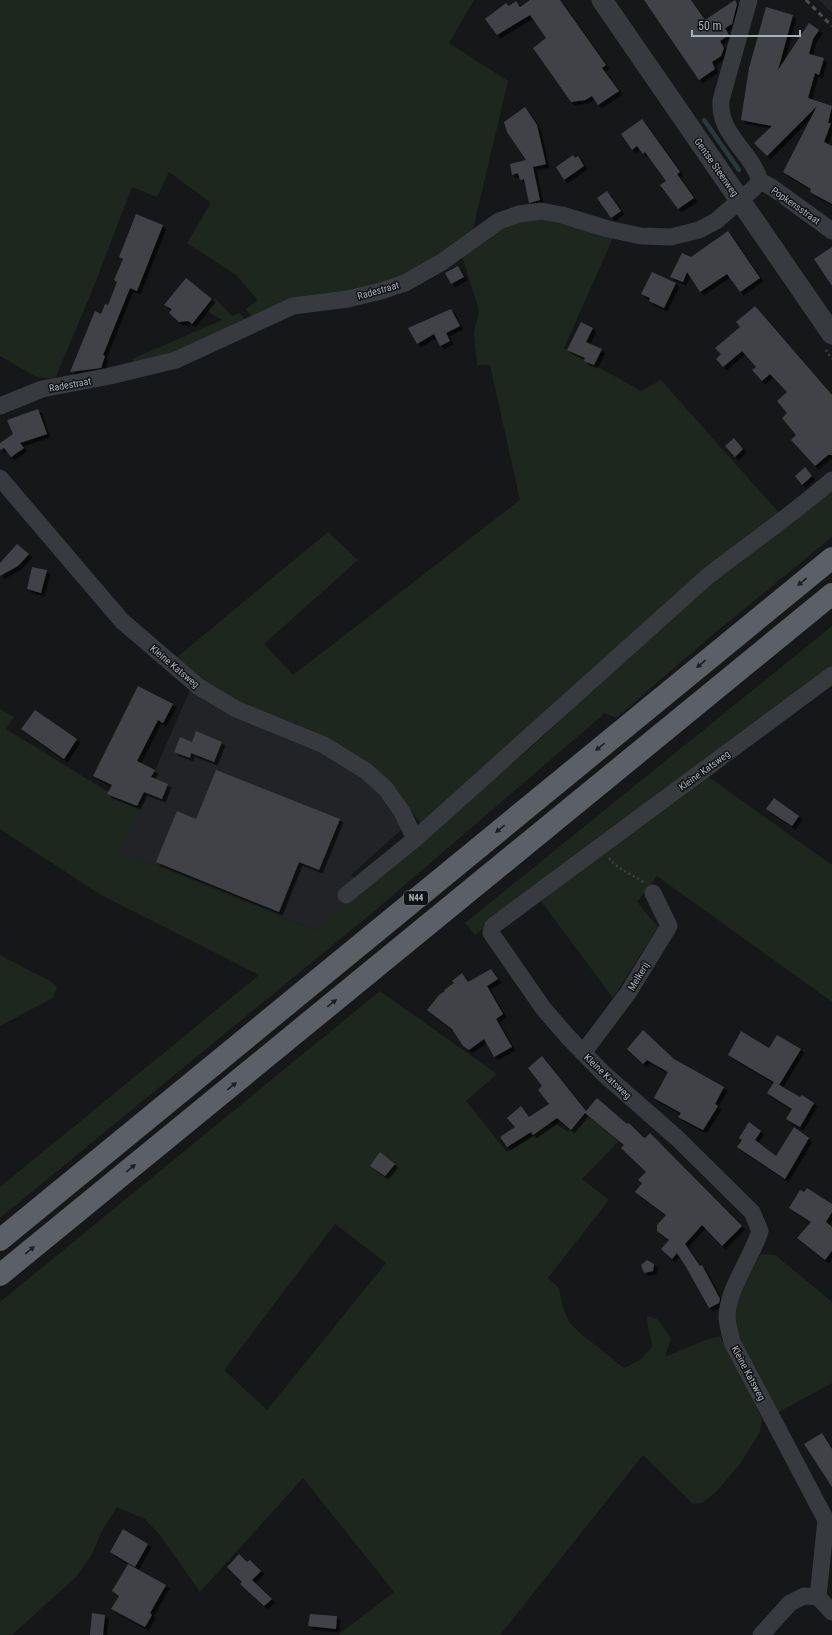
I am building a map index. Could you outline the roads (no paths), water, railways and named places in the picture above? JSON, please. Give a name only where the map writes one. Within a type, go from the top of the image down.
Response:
[{"type":"highway","name":"N44","points":[[0,1240],[832,558]]},
{"type":"highway","name":"N44","points":[[0,1275],[832,594]]},
{"type":"street","name":"Gentse Steenweg","points":[[602,0],[832,334]]},
{"type":"street","points":[[749,0],[721,100],[720,109],[721,117],[726,126],[758,174],[760,181]]},
{"type":"street","name":"Radestraat","points":[[0,406],[42,389],[110,376],[176,360],[293,306],[348,299],[381,291],[405,283],[442,262],[499,221],[519,214],[541,211],[562,215],[608,229],[640,236],[671,237],[699,230],[716,221],[741,200],[760,181]]},
{"type":"street","name":"Popkensstraat","points":[[760,181],[773,188],[832,231]]},
{"type":"street","name":"Kleine Katsweg","points":[[0,478],[122,621],[199,687],[236,709],[324,745],[366,771],[386,789],[402,812],[416,839]]},
{"type":"street","points":[[346,895],[416,839],[708,576],[757,537],[800,508],[832,480]]},
{"type":"street","name":"Kleine Katsweg","points":[[818,1597],[826,1520],[732,1342],[727,1317],[733,1292],[755,1247],[760,1231],[752,1212],[677,1138],[583,1053],[543,1008],[491,933],[493,926],[832,675]]},
{"type":"street","name":"Melkerij","points":[[583,1053],[628,993],[669,926],[653,892]]},
{"type":"street","points":[[761,1635],[790,1603],[804,1596],[818,1597],[832,1612]]},
{"type":"waterway","points":[[704,120],[739,170]]},
{"type":"railway","points":[[806,0],[832,26]]}]
